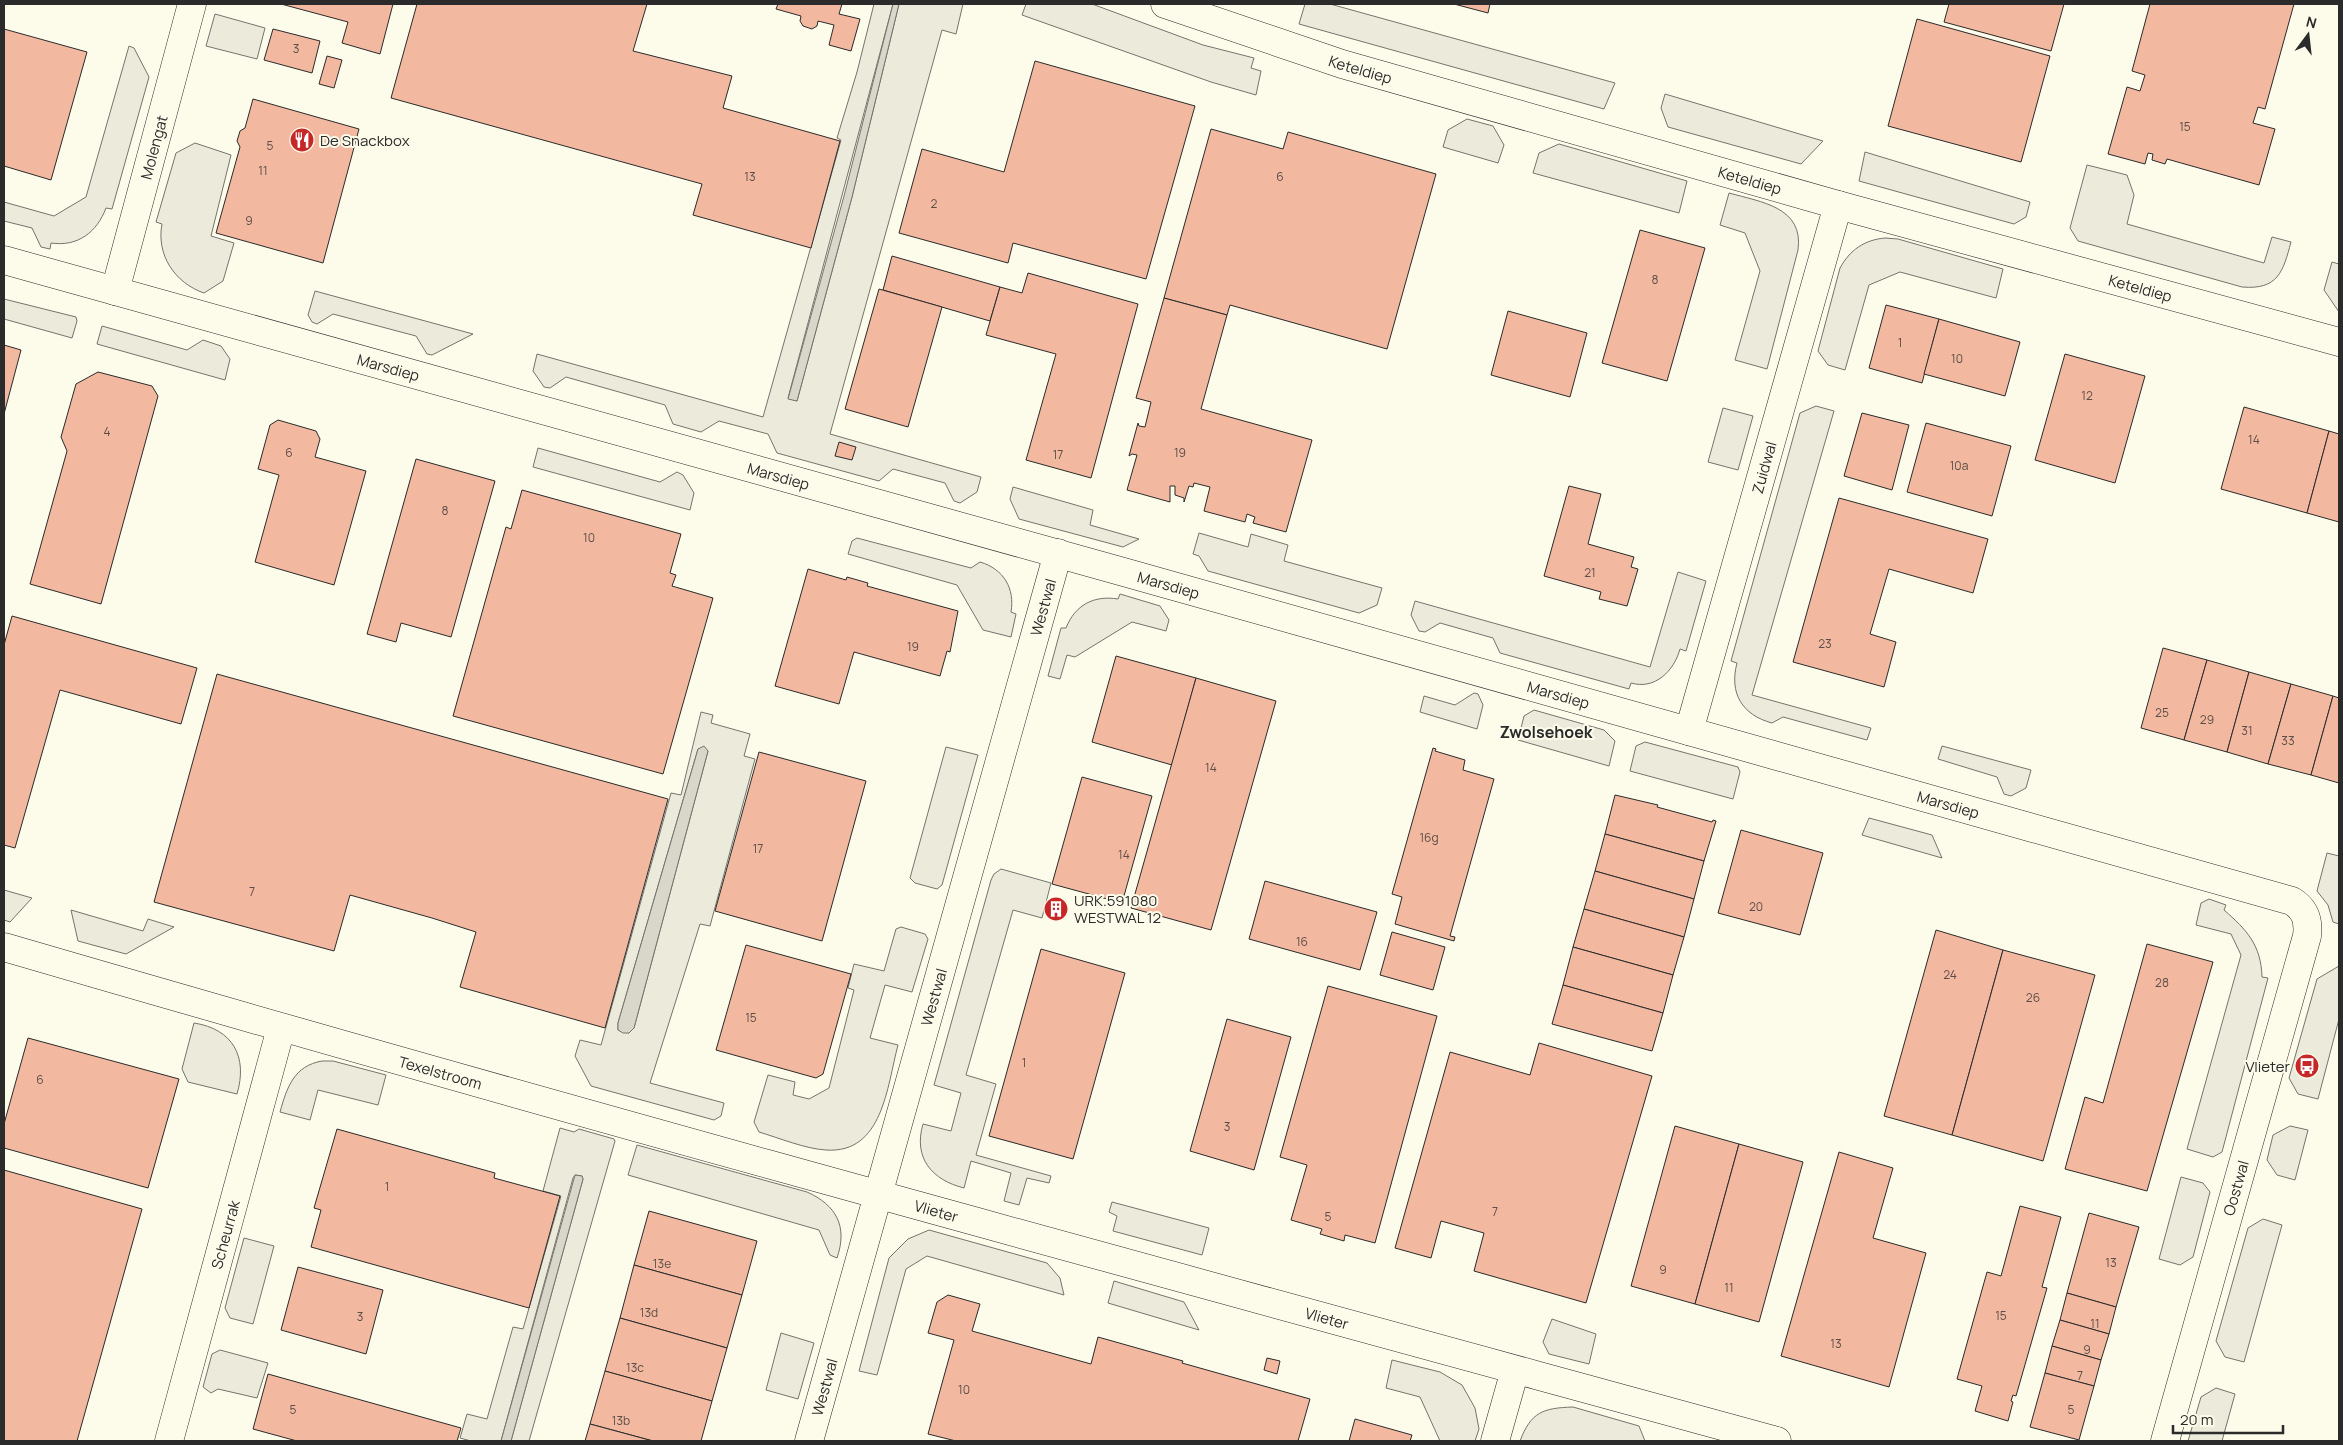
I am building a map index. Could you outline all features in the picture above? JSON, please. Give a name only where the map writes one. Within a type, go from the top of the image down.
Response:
[{"type":"street","name":"Molengat","points":[[115,291],[192,4]]},
{"type":"street","name":"Keteldiep","points":[[1165,4],[1342,64],[1838,205],[2339,342]]},
{"type":"street","name":"Zuidwal","points":[[1689,731],[1838,205]]},
{"type":"street","name":"Marsdiep","points":[[4,260],[2292,901],[2300,906],[2306,916],[2308,924],[2307,936]]},
{"type":"street","name":"Westwal","points":[[809,1441],[876,1195],[1058,554]]},
{"type":"street","name":"Oostwal","points":[[2166,1441],[2307,936]]},
{"type":"street","name":"Texelstroom","points":[[4,947],[281,1028],[876,1195]]},
{"type":"street","name":"Scheurrak","points":[[169,1441],[281,1028]]},
{"type":"street","name":"Vlieter","points":[[876,1195],[1777,1441]]},
{"type":"street","points":[[1495,1441],[1515,1370]]},
{"type":"shaded area","points":[[874,4],[893,4],[788,398],[797,401],[852,197],[899,4],[963,4],[956,34],[942,30],[830,434],[981,477],[977,492],[960,503],[954,501],[945,483],[893,469],[879,481],[777,453],[768,434],[719,421],[701,432],[673,424],[665,405],[566,377],[550,388],[544,387],[533,371],[537,354],[763,417],[841,140],[837,138],[857,72]]},
{"type":"shaded area","points":[[893,4],[899,4],[852,197],[797,401],[788,399],[844,196]]},
{"type":"shaded area","points":[[1026,4],[1092,4],[1203,45],[1254,58],[1251,68],[1261,71],[1256,95],[1211,82],[1022,15]]},
{"type":"shaded area","points":[[1305,4],[1330,4],[1615,83],[1604,109],[1299,24]]},
{"type":"shaded area","points":[[215,14],[265,28],[257,59],[206,46]]},
{"type":"shaded area","points":[[129,46],[134,48],[149,77],[112,209],[106,208],[92,231],[78,240],[61,244],[51,243],[50,249],[41,247],[32,228],[4,221],[4,202],[54,216],[86,197]]},
{"type":"shaded area","points":[[1665,94],[1823,141],[1801,164],[1668,127],[1661,108]]},
{"type":"shaded area","points":[[1467,119],[1493,126],[1504,145],[1498,163],[1443,147],[1448,130]]},
{"type":"shaded area","points":[[195,143],[231,155],[211,236],[234,243],[223,281],[204,293],[184,282],[176,275],[165,257],[161,235],[162,224],[156,222],[176,153]]},
{"type":"shaded area","points":[[1559,144],[1687,181],[1679,213],[1533,173],[1539,153]]},
{"type":"shaded area","points":[[1865,152],[2030,202],[2026,217],[2014,224],[1859,181]]},
{"type":"shaded area","points":[[2087,165],[2127,175],[2134,195],[2127,224],[2264,263],[2272,237],[2291,242],[2281,270],[2271,282],[2254,287],[2242,287],[2078,241],[2070,228]]},
{"type":"shaded area","points":[[1729,193],[1778,209],[1787,215],[1794,224],[1798,236],[1798,250],[1767,369],[1735,360],[1760,271],[1745,233],[1720,225]]},
{"type":"shaded area","points":[[1877,239],[1898,239],[2003,269],[1996,298],[1900,272],[1869,285],[1845,370],[1828,365],[1818,351],[1840,268],[1848,256],[1858,247]]},
{"type":"shaded area","points":[[2332,262],[2339,264],[2339,312],[2324,290]]},
{"type":"shaded area","points":[[315,291],[473,334],[432,355],[427,354],[416,336],[333,314],[317,324],[312,322],[308,315]]},
{"type":"shaded area","points":[[4,299],[76,317],[77,321],[72,338],[4,319]]},
{"type":"shaded area","points":[[102,326],[187,350],[203,340],[221,346],[230,359],[225,380],[97,344]]},
{"type":"shaded area","points":[[1816,406],[1834,411],[1752,695],[1871,728],[1867,740],[1783,717],[1772,723],[1753,714],[1740,701],[1735,684],[1737,663],[1731,661],[1800,413]]},
{"type":"shaded area","points":[[1723,408],[1753,416],[1738,470],[1708,462]]},
{"type":"shaded area","points":[[538,448],[660,482],[677,472],[683,475],[694,493],[690,510],[533,467]]},
{"type":"shaded area","points":[[1013,487],[1093,510],[1090,525],[1139,539],[1123,547],[1019,519],[1010,499]]},
{"type":"shaded area","points":[[1199,533],[1248,547],[1251,534],[1288,545],[1284,561],[1382,588],[1377,605],[1359,613],[1208,571],[1199,556],[1193,554]]},
{"type":"shaded area","points":[[857,538],[971,568],[980,562],[996,570],[1006,581],[1011,595],[1011,612],[1016,614],[1011,637],[983,630],[957,585],[848,554],[852,541]]},
{"type":"shaded area","points":[[1678,572],[1706,581],[1686,651],[1680,649],[1673,665],[1662,677],[1648,684],[1631,683],[1629,689],[1500,653],[1493,638],[1440,623],[1425,632],[1419,631],[1411,615],[1415,601],[1650,667]]},
{"type":"shaded area","points":[[1120,594],[1160,606],[1169,620],[1166,631],[1132,622],[1075,657],[1067,655],[1060,679],[1048,676],[1061,628],[1066,628],[1075,613],[1086,603],[1109,598],[1118,599]]},
{"type":"shaded area","points":[[1474,693],[1478,694],[1483,705],[1477,729],[1420,712],[1424,696],[1455,705]]},
{"type":"shaded area","points":[[1534,710],[1604,730],[1615,741],[1609,766],[1518,740],[1524,716]]},
{"type":"shaded area","points":[[701,712],[713,715],[711,723],[750,734],[744,756],[755,759],[710,926],[700,924],[650,1083],[724,1103],[721,1116],[714,1120],[591,1086],[575,1056],[580,1040],[601,1045],[671,793],[681,795]],"holes":[[[698,749],[708,751],[634,1028],[629,1033],[618,1030],[618,1023]]]},
{"type":"shaded area","points":[[1645,742],[1738,767],[1740,772],[1733,799],[1630,771],[1636,746]]},
{"type":"shaded area","points":[[704,746],[708,751],[634,1028],[629,1033],[623,1033],[618,1030],[618,1023],[698,749]]},
{"type":"shaded area","points":[[1942,746],[2031,770],[2026,788],[2011,796],[2004,794],[1997,777],[1938,759]]},
{"type":"shaded area","points":[[946,747],[978,755],[942,885],[937,889],[915,883],[910,878]]},
{"type":"shaded area","points":[[1869,818],[1932,835],[1942,858],[1862,835]]},
{"type":"shaded area","points":[[2327,853],[2339,856],[2339,924],[2333,922],[2328,905],[2317,891]]},
{"type":"shaded area","points":[[1001,869],[1051,883],[1042,918],[1013,910],[966,1075],[996,1084],[976,1155],[1051,1176],[1049,1183],[1027,1178],[1019,1205],[1004,1201],[1011,1173],[971,1161],[964,1188],[934,1173],[923,1157],[921,1147],[923,1124],[951,1131],[961,1093],[934,1085],[991,880],[994,874]]},
{"type":"shaded area","points":[[4,890],[32,898],[10,922],[4,920]]},
{"type":"shaded area","points":[[2209,899],[2226,905],[2224,910],[2240,924],[2256,947],[2262,977],[2268,978],[2222,1152],[2213,1157],[2187,1149],[2241,955],[2231,934],[2196,925],[2201,903]]},
{"type":"shaded area","points":[[71,910],[143,931],[148,919],[174,927],[126,954],[78,941]]},
{"type":"shaded area","points":[[901,927],[925,934],[928,939],[912,992],[885,985],[870,1038],[898,1045],[885,1097],[871,1129],[860,1141],[845,1148],[826,1150],[801,1145],[759,1132],[754,1122],[768,1075],[795,1082],[793,1095],[809,1099],[829,1088],[854,990],[848,988],[854,964],[884,971],[896,929]]},
{"type":"shaded area","points":[[2339,966],[2339,1019],[2318,1099],[2298,1094],[2289,1078],[2317,979]]},
{"type":"shaded area","points":[[194,1023],[219,1031],[228,1038],[234,1047],[239,1057],[240,1068],[237,1094],[188,1082],[182,1069]]},
{"type":"shaded area","points":[[322,1061],[333,1061],[386,1075],[378,1105],[318,1090],[310,1120],[280,1112],[293,1079],[305,1068]]},
{"type":"shaded area","points":[[2290,1126],[2308,1130],[2295,1180],[2277,1175],[2267,1160],[2273,1135]]},
{"type":"shaded area","points":[[560,1128],[574,1132],[579,1129],[614,1139],[615,1141],[529,1441],[511,1441],[583,1179],[582,1176],[575,1175],[573,1178],[501,1441],[471,1441],[460,1438],[467,1414],[487,1419],[513,1327],[523,1329],[561,1196],[543,1191]]},
{"type":"shaded area","points":[[637,1145],[807,1192],[817,1197],[832,1210],[840,1226],[840,1247],[837,1258],[830,1255],[819,1230],[628,1175]]},
{"type":"shaded area","points":[[575,1175],[582,1176],[583,1179],[511,1441],[501,1441]]},
{"type":"shaded area","points":[[2181,1177],[2203,1183],[2210,1192],[2193,1257],[2180,1265],[2159,1259]]},
{"type":"shaded area","points":[[1112,1202],[1209,1228],[1202,1255],[1113,1231],[1117,1216],[1109,1212]]},
{"type":"shaded area","points":[[2263,1219],[2282,1225],[2244,1362],[2225,1357],[2216,1341],[2248,1228]]},
{"type":"shaded area","points":[[929,1230],[1047,1263],[1060,1278],[1064,1295],[927,1256],[906,1269],[877,1375],[859,1371],[889,1258],[908,1239]]},
{"type":"shaded area","points":[[244,1238],[274,1246],[253,1324],[230,1318],[225,1308]]},
{"type":"shaded area","points":[[1114,1281],[1184,1302],[1199,1330],[1108,1303]]},
{"type":"shaded area","points":[[1552,1319],[1596,1334],[1589,1364],[1549,1354],[1543,1342]]},
{"type":"shaded area","points":[[781,1333],[814,1343],[798,1399],[766,1390]]},
{"type":"shaded area","points":[[220,1350],[268,1363],[257,1398],[218,1389],[211,1393],[203,1387],[212,1354]]},
{"type":"shaded area","points":[[1392,1360],[1440,1372],[1462,1385],[1475,1408],[1479,1429],[1475,1441],[1440,1441],[1420,1397],[1386,1388]]},
{"type":"shaded area","points":[[2216,1388],[2235,1394],[2222,1441],[2188,1441],[2201,1397]]},
{"type":"shaded area","points":[[1573,1407],[1639,1426],[1645,1441],[1520,1441],[1524,1431],[1539,1414],[1554,1409]]},
{"type":"building","points":[[281,4],[393,4],[380,54],[342,43],[348,22]]},
{"type":"building","points":[[417,4],[647,4],[633,51],[732,76],[723,108],[840,141],[811,248],[693,215],[702,184],[391,98]]},
{"type":"building","points":[[778,4],[842,4],[839,14],[860,19],[851,51],[829,45],[834,25],[818,21],[817,26],[812,29],[803,26],[800,21],[801,16],[776,9]]},
{"type":"building","points":[[1454,4],[1490,4],[1488,13]]},
{"type":"building","points":[[1949,4],[2064,4],[2051,51],[1944,22]]},
{"type":"building","points":[[2150,4],[2294,4],[2265,109],[2258,107],[2253,123],[2275,129],[2259,185],[2167,159],[2165,164],[2152,160],[2153,154],[2148,153],[2145,164],[2108,154],[2127,87],[2140,91],[2145,75],[2132,71]]},
{"type":"building","points":[[1917,19],[2050,56],[2021,162],[1888,126]]},
{"type":"building","points":[[4,29],[87,52],[51,180],[4,166]]},
{"type":"building","points":[[273,29],[320,41],[312,73],[264,60]]},
{"type":"building","points":[[327,56],[342,60],[334,88],[319,84]]},
{"type":"building","points":[[1035,61],[1195,106],[1146,279],[1013,243],[1008,263],[899,233],[922,149],[1004,172]]},
{"type":"building","points":[[253,99],[359,129],[323,263],[216,233],[240,147],[237,141],[240,131],[245,128]]},
{"type":"building","points":[[1211,129],[1283,149],[1288,132],[1436,174],[1387,349],[1230,305],[1227,315],[1164,298]]},
{"type":"building","points":[[1640,230],[1705,248],[1667,381],[1602,363]]},
{"type":"building","points":[[892,256],[1000,287],[990,321],[883,290]]},
{"type":"building","points":[[1028,273],[1138,304],[1091,478],[1026,460],[1056,354],[986,335],[1000,287],[1022,293]]},
{"type":"building","points":[[879,289],[942,307],[908,427],[845,409]]},
{"type":"building","points":[[1164,298],[1227,315],[1201,409],[1312,440],[1286,532],[1253,523],[1255,517],[1247,514],[1245,522],[1204,511],[1210,487],[1194,483],[1193,487],[1189,486],[1184,502],[1184,498],[1175,495],[1175,486],[1170,486],[1170,502],[1127,490],[1137,455],[1132,454],[1129,456],[1138,423],[1139,426],[1145,427],[1151,402],[1136,398]]},
{"type":"building","points":[[1886,305],[1939,319],[1922,383],[1869,368]]},
{"type":"building","points":[[1508,311],[1587,333],[1570,397],[1491,375]]},
{"type":"building","points":[[1939,319],[2020,342],[2005,396],[1924,374]]},
{"type":"building","points":[[4,345],[21,350],[4,414]]},
{"type":"building","points":[[2065,354],[2145,376],[2115,483],[2035,460]]},
{"type":"building","points":[[98,372],[152,386],[158,396],[101,604],[30,584],[67,451],[61,437],[76,384]]},
{"type":"building","points":[[2244,407],[2329,431],[2307,513],[2221,489]]},
{"type":"building","points":[[1862,413],[1909,425],[1892,490],[1844,476]]},
{"type":"building","points":[[278,420],[316,431],[320,439],[315,457],[366,471],[334,585],[255,562],[279,475],[258,469],[270,425]]},
{"type":"building","points":[[1926,423],[2011,446],[1992,516],[1907,492]]},
{"type":"building","points":[[2329,431],[2339,434],[2339,522],[2307,513]]},
{"type":"building","points":[[839,442],[856,447],[852,460],[835,456]]},
{"type":"building","points":[[416,459],[495,481],[451,637],[401,623],[396,642],[367,634]]},
{"type":"building","points":[[1569,486],[1601,494],[1588,544],[1634,557],[1631,567],[1638,569],[1627,606],[1599,599],[1601,592],[1544,576]]},
{"type":"building","points":[[522,490],[681,534],[670,573],[676,575],[672,586],[713,598],[663,774],[453,716],[506,527],[511,529]]},
{"type":"building","points":[[1839,498],[1988,539],[1973,593],[1889,569],[1870,634],[1896,642],[1884,687],[1793,662]]},
{"type":"building","points":[[808,569],[846,580],[847,577],[868,583],[867,586],[958,611],[950,652],[947,651],[940,676],[854,652],[839,704],[775,686]]},
{"type":"building","points":[[12,616],[197,668],[181,724],[60,690],[15,848],[4,845],[4,645]]},
{"type":"building","points":[[2163,648],[2207,660],[2184,740],[2141,728]]},
{"type":"building","points":[[1116,656],[1196,678],[1172,765],[1092,742]]},
{"type":"building","points":[[2207,660],[2249,672],[2227,752],[2184,740]]},
{"type":"building","points":[[2249,672],[2291,684],[2268,764],[2227,752]]},
{"type":"building","points":[[217,674],[668,799],[605,1028],[460,987],[476,932],[350,895],[334,951],[154,902]]},
{"type":"building","points":[[1196,678],[1276,701],[1211,930],[1131,908]]},
{"type":"building","points":[[2291,684],[2333,696],[2311,775],[2268,764]]},
{"type":"building","points":[[2333,696],[2339,698],[2339,783],[2311,775]]},
{"type":"building","points":[[1433,748],[1436,749],[1435,751],[1465,760],[1463,770],[1494,779],[1450,936],[1455,937],[1454,941],[1395,924],[1402,897],[1392,894]]},
{"type":"building","points":[[759,752],[866,781],[822,941],[715,911]]},
{"type":"building","points":[[1082,777],[1152,796],[1122,903],[1052,884]]},
{"type":"building","points":[[1615,795],[1658,805],[1657,807],[1712,822],[1713,820],[1716,821],[1704,861],[1605,834]]},
{"type":"building","points":[[1741,830],[1823,853],[1800,935],[1718,913]]},
{"type":"building","points":[[1605,834],[1704,861],[1694,899],[1595,871]]},
{"type":"building","points":[[1595,871],[1694,899],[1684,937],[1584,909]]},
{"type":"building","points":[[1265,881],[1377,912],[1360,970],[1249,939]]},
{"type":"building","name":"URK.591080 WESTWAL 12","points":[[1048,901],[1066,905],[1064,917],[1045,913]]},
{"type":"building","points":[[1584,909],[1684,937],[1673,975],[1573,947]]},
{"type":"building","points":[[1936,930],[2003,950],[1952,1135],[1884,1116]]},
{"type":"building","points":[[1392,932],[1445,947],[1433,990],[1380,975]]},
{"type":"building","points":[[2147,944],[2213,962],[2147,1191],[2065,1169],[2085,1097],[2103,1103]]},
{"type":"building","points":[[746,945],[851,974],[823,1074],[816,1078],[716,1050]]},
{"type":"building","points":[[1573,947],[1673,975],[1663,1013],[1563,985]]},
{"type":"building","points":[[1041,949],[1125,973],[1073,1159],[989,1136]]},
{"type":"building","points":[[2003,950],[2095,975],[2043,1161],[1952,1135]]},
{"type":"building","points":[[1563,985],[1663,1013],[1652,1051],[1552,1024]]},
{"type":"building","points":[[1328,986],[1437,1016],[1375,1243],[1345,1235],[1344,1241],[1320,1234],[1322,1229],[1291,1220],[1307,1165],[1280,1157]]},
{"type":"building","points":[[1227,1019],[1291,1037],[1254,1170],[1190,1151]]},
{"type":"building","points":[[28,1038],[179,1079],[148,1188],[4,1148],[4,1124]]},
{"type":"building","points":[[1539,1043],[1652,1076],[1586,1303],[1474,1271],[1484,1233],[1441,1221],[1431,1258],[1395,1248],[1450,1052],[1530,1075]]},
{"type":"building","points":[[1675,1126],[1739,1144],[1695,1304],[1631,1286]]},
{"type":"building","points":[[337,1129],[495,1173],[494,1178],[560,1196],[529,1308],[311,1247],[321,1210],[314,1208]]},
{"type":"building","points":[[1739,1144],[1803,1162],[1759,1322],[1695,1304]]},
{"type":"building","points":[[1839,1152],[1893,1168],[1873,1238],[1926,1253],[1889,1387],[1781,1356]]},
{"type":"building","points":[[4,1170],[142,1209],[77,1441],[4,1441]]},
{"type":"building","points":[[2020,1206],[2061,1217],[2042,1287],[2047,1288],[2016,1396],[2013,1395],[2011,1401],[2013,1402],[2008,1421],[1975,1411],[1982,1386],[1957,1379],[1987,1272],[2001,1276]]},
{"type":"building","points":[[649,1211],[757,1241],[742,1295],[634,1265]]},
{"type":"building","points":[[2089,1213],[2139,1227],[2116,1307],[2067,1293]]},
{"type":"building","points":[[634,1265],[742,1295],[727,1348],[620,1318]]},
{"type":"building","points":[[298,1267],[383,1290],[366,1354],[281,1330]]},
{"type":"building","points":[[2067,1293],[2116,1307],[2109,1334],[2060,1320]]},
{"type":"building","points":[[948,1295],[980,1304],[972,1331],[1091,1364],[1098,1337],[1310,1399],[1298,1441],[956,1441],[928,1434],[954,1340],[928,1333],[937,1302]]},
{"type":"building","points":[[620,1318],[727,1348],[712,1401],[605,1371]]},
{"type":"building","points":[[2060,1320],[2109,1334],[2101,1360],[2052,1346]]},
{"type":"building","points":[[2052,1346],[2101,1360],[2094,1386],[2045,1373]]},
{"type":"building","points":[[1267,1358],[1280,1361],[1277,1374],[1264,1370]]},
{"type":"building","points":[[605,1371],[712,1401],[701,1441],[653,1441],[590,1424]]},
{"type":"building","points":[[2045,1373],[2094,1386],[2079,1440],[2030,1427]]},
{"type":"building","points":[[268,1374],[461,1428],[457,1441],[297,1441],[253,1429]]},
{"type":"building","points":[[1355,1419],[1412,1435],[1410,1441],[1349,1441]]},
{"type":"building","points":[[590,1424],[653,1441],[585,1441]]},
{"type":"place","name":"De Snackbox","points":[[302,140]]},
{"type":"place","name":"URK.591080 WESTWAL 12","points":[[1056,909]]},
{"type":"place","name":"Vlieter","points":[[2307,1066]]},
{"type":"district","name":"Zwolsehoek","points":[[1546,732]]}]
